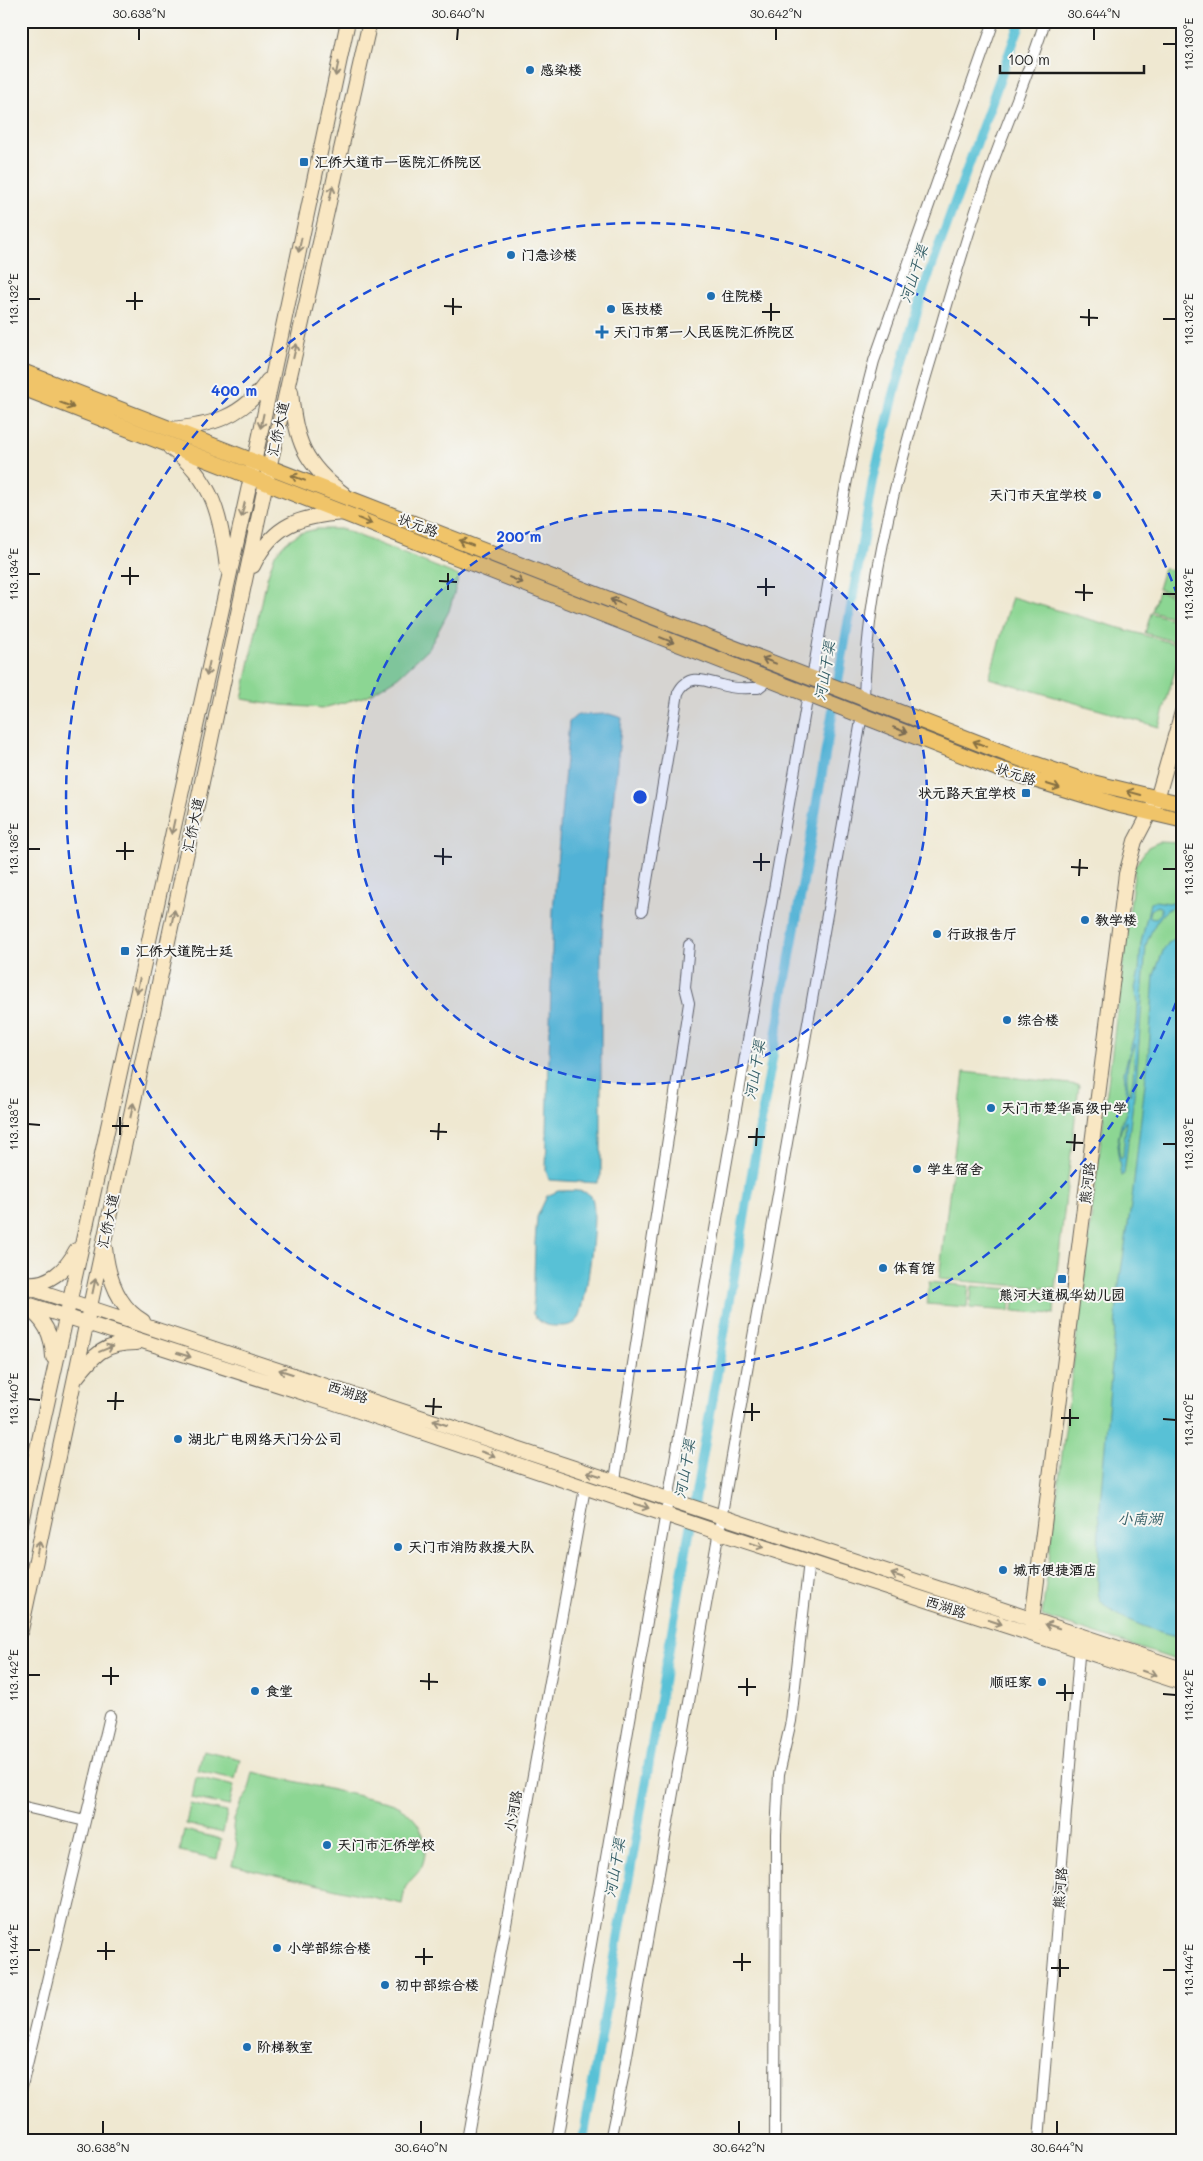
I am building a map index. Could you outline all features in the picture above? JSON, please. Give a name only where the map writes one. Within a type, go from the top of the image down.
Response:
[{"type":"main road","name":"汇侨大道","points":[[21,1522],[252,470],[348,21]]},
{"type":"main road","name":"汇侨大道","points":[[21,1630],[289,377],[370,21]]},
{"type":"main road","name":"状元路","points":[[21,371],[166,436],[252,470],[861,696],[967,739],[1049,769],[1157,799],[1182,804]]},
{"type":"main road","points":[[272,373],[272,385],[278,391],[284,388],[289,377]]},
{"type":"main road","points":[[228,580],[223,536],[214,499],[197,472],[166,436],[213,423],[229,416],[258,394],[272,373]]},
{"type":"main road","points":[[245,583],[266,543],[276,532],[289,524],[348,506],[312,466],[306,455],[295,427],[289,377]]},
{"type":"main road","name":"状元路","points":[[21,387],[166,436]]},
{"type":"main road","name":"状元路","points":[[348,506],[768,680],[858,713],[996,768],[1090,797],[1182,820]]},
{"type":"main road","name":"熊河路","points":[[1030,1634],[1126,874],[1135,841],[1157,799],[1182,712]]},
{"type":"main road","points":[[21,1284],[39,1283],[59,1273],[72,1257],[84,1233]]},
{"type":"main road","points":[[104,1238],[109,1272],[119,1297],[127,1309],[137,1318],[156,1330]]},
{"type":"main road","name":"西湖路","points":[[21,1284],[1182,1669]]},
{"type":"main road","points":[[21,1304],[34,1313],[46,1327],[52,1350],[53,1374]]},
{"type":"main road","name":"西湖路","points":[[21,1304],[332,1402],[585,1488],[1182,1683]]},
{"type":"main road","points":[[74,1380],[97,1352],[122,1344],[151,1344]]},
{"type":"street","points":[[813,678],[860,411],[874,361],[994,21]]},
{"type":"street","points":[[861,696],[871,610],[886,523],[909,431],[966,238],[989,172],[1031,66],[1045,21]]},
{"type":"street","points":[[642,911],[678,693],[682,684],[697,679],[731,688],[758,688],[768,680]]},
{"type":"street","points":[[557,2140],[671,1499],[808,694]]},
{"type":"street","points":[[610,2140],[623,2078],[714,1530],[718,1516],[858,713]]},
{"type":"street","points":[[615,1480],[688,1003],[686,987],[689,945]]},
{"type":"street","name":"小河路","points":[[467,2140],[585,1488]]},
{"type":"street","points":[[775,2140],[776,1834],[779,1774],[791,1720],[809,1561]]},
{"type":"street","name":"熊河路","points":[[1039,2140],[1081,1636]]},
{"type":"street","points":[[21,2090],[110,1716]]},
{"type":"street","points":[[21,1806],[85,1821]]},
{"type":"green space","points":[[317,529],[342,529],[459,576],[449,611],[429,648],[398,677],[367,696],[323,708],[281,705],[242,699],[267,578],[275,554],[286,542],[300,533]]},
{"type":"green space","points":[[1164,568],[1182,574],[1182,596],[1158,589]]},
{"type":"green space","points":[[1158,591],[1182,598],[1182,620],[1152,611]]},
{"type":"green space","points":[[1012,597],[1182,646],[1159,727],[989,678]]},
{"type":"green space","points":[[1151,613],[1182,622],[1182,644],[1145,633]]},
{"type":"green space","points":[[1159,842],[1182,843],[1182,1662],[1042,1616],[1135,866],[1148,847]]},
{"type":"green space","points":[[964,1072],[1079,1085],[1055,1289],[939,1279]]},
{"type":"green space","points":[[929,1282],[969,1286],[967,1307],[927,1304]]},
{"type":"green space","points":[[972,1286],[1012,1289],[1010,1311],[970,1308]]},
{"type":"green space","points":[[1015,1290],[1055,1293],[1054,1314],[1013,1311]]},
{"type":"green space","points":[[203,1750],[240,1759],[235,1779],[198,1771]]},
{"type":"green space","points":[[253,1772],[387,1802],[406,1811],[419,1826],[423,1835],[425,1855],[422,1866],[405,1888],[402,1904],[232,1865],[237,1844],[233,1828],[234,1819],[241,1802],[248,1793]]},
{"type":"green space","points":[[196,1777],[234,1786],[229,1806],[192,1798]]},
{"type":"green space","points":[[190,1804],[227,1812],[223,1833],[186,1824]]},
{"type":"green space","points":[[184,1830],[221,1839],[217,1859],[180,1851]]},
{"type":"water","points":[[609,714],[622,718],[606,869],[601,955],[601,1175],[597,1183],[549,1180],[546,1170],[553,911],[569,722],[577,715]]},
{"type":"water","points":[[1182,899],[1182,904],[1163,913],[1151,932],[1146,945],[1137,1071],[1124,1174],[1121,1176],[1117,1145],[1121,1125],[1128,1108],[1124,1072],[1137,1024],[1138,1003],[1135,988],[1139,971],[1141,943],[1150,903],[1155,901],[1169,903]],"holes":[[[1157,906],[1161,908],[1161,913],[1155,919],[1150,918],[1150,910]],[[1135,1044],[1133,1081],[1130,1095],[1127,1076],[1128,1062]],[[1126,1121],[1123,1156],[1121,1159],[1119,1144]]]},
{"type":"water","name":"小南湖","points":[[1182,935],[1182,1637],[1151,1629],[1116,1613],[1101,1601],[1098,1590],[1099,1516],[1118,1292],[1132,1198],[1149,1048],[1154,975],[1163,951],[1169,942]]},
{"type":"water","points":[[558,1191],[585,1192],[591,1196],[594,1218],[588,1276],[579,1318],[574,1323],[568,1325],[551,1326],[540,1321],[533,1314],[535,1243],[537,1217],[547,1196]]},
{"type":"waterway","name":"河山干渠","points":[[583,2140],[873,481],[895,390],[922,293],[1021,21]]},
{"type":"place","name":"感染楼","points":[[530,70]]},
{"type":"place","name":"汇侨大道市一医院汇侨院区","points":[[304,162]]},
{"type":"place","name":"门急诊楼","points":[[511,255]]},
{"type":"place","name":"住院楼","points":[[711,296]]},
{"type":"place","name":"医技楼","points":[[611,309]]},
{"type":"place","name":"天门市第一人民医院汇侨院区","points":[[602,332]]},
{"type":"place","name":"天门市天宜学校","points":[[1097,495]]},
{"type":"place","name":"状元路天宜学校","points":[[1026,793]]},
{"type":"place","name":"教学楼","points":[[1085,920]]},
{"type":"place","name":"行政报告厅","points":[[937,934]]},
{"type":"place","name":"汇侨大道院士廷","points":[[125,951]]},
{"type":"place","name":"综合楼","points":[[1007,1020]]},
{"type":"place","name":"天门市楚华高级中学","points":[[991,1108]]},
{"type":"place","name":"学生宿舍","points":[[917,1169]]},
{"type":"place","name":"体育馆","points":[[883,1268]]},
{"type":"place","name":"熊河大道枫华幼儿园","points":[[1062,1279]]},
{"type":"place","name":"湖北广电网络天门分公司","points":[[178,1439]]},
{"type":"place","name":"天门市消防救援大队","points":[[398,1547]]},
{"type":"place","name":"城市便捷酒店","points":[[1003,1570]]},
{"type":"place","name":"顺旺家","points":[[1042,1682]]},
{"type":"place","name":"食堂","points":[[255,1691]]},
{"type":"place","name":"天门市汇侨学校","points":[[327,1845]]},
{"type":"place","name":"小学部综合楼","points":[[277,1948]]},
{"type":"place","name":"初中部综合楼","points":[[385,1985]]},
{"type":"place","name":"阶梯教室","points":[[247,2047]]}]
